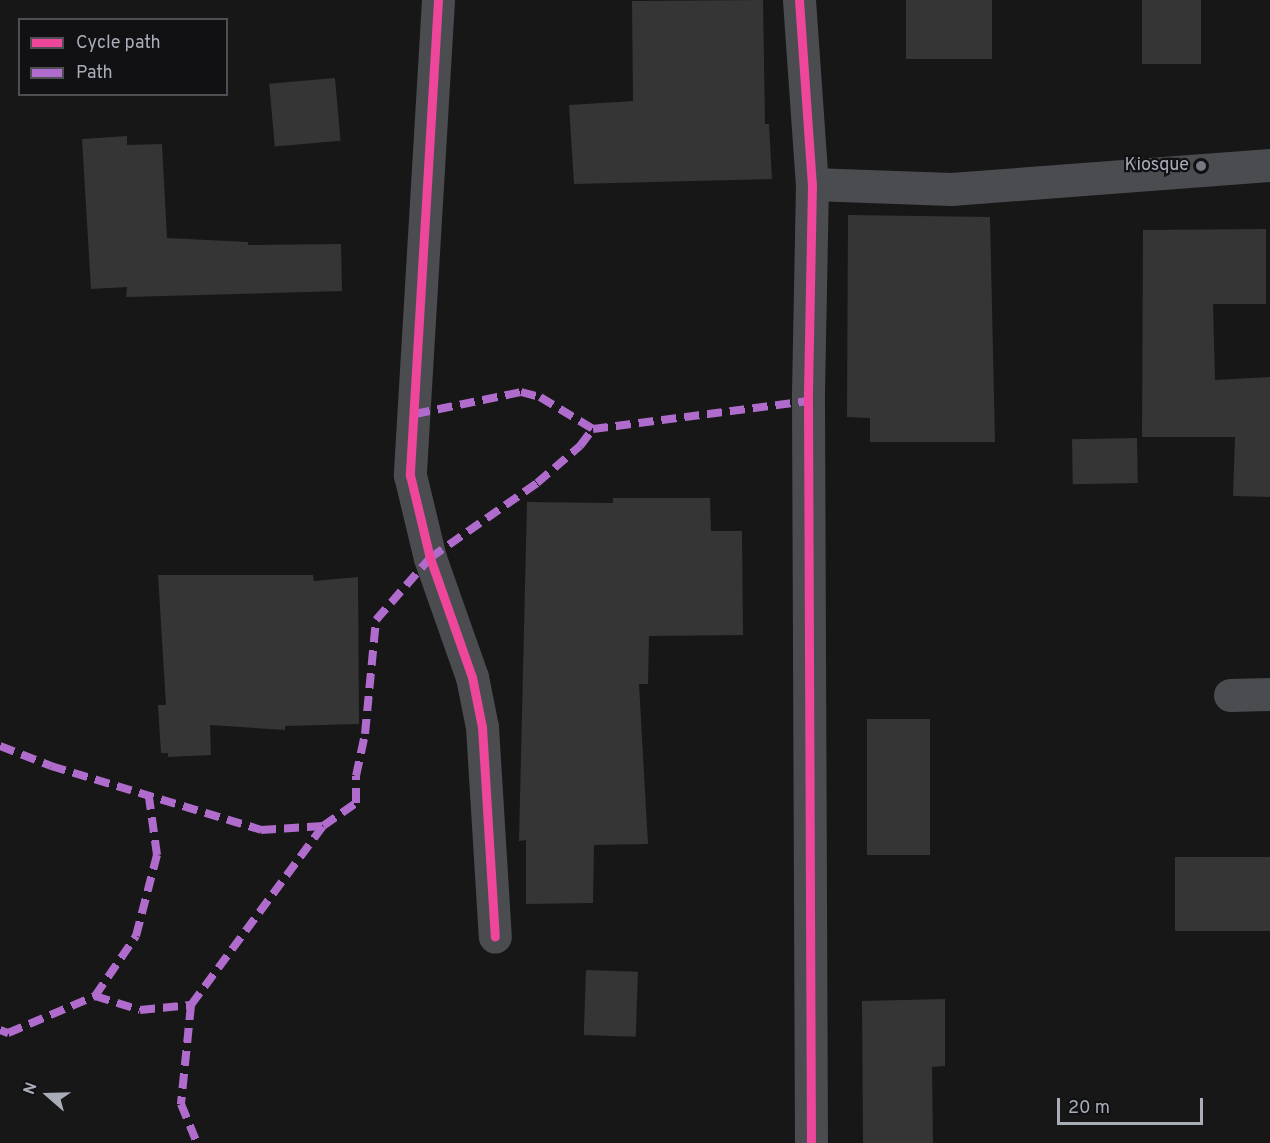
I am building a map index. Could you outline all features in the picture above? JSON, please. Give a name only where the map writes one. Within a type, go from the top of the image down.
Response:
[{"type":"street","points":[[438,0],[410,475],[430,558],[472,677],[482,727],[495,937]]},
{"type":"street","points":[[799,0],[812,184],[808,400],[811,1143]]},
{"type":"street","points":[[812,184],[951,189],[1270,165]]},
{"type":"street","points":[[1230,695],[1270,694]]},
{"type":"building","points":[[763,0],[765,124],[769,124],[772,179],[574,184],[569,105],[633,101],[632,1]]},
{"type":"building","points":[[906,0],[992,0],[992,59],[906,59]]},
{"type":"building","points":[[1142,0],[1201,0],[1201,64],[1142,64]]},
{"type":"building","points":[[335,78],[340,141],[275,147],[269,84]]},
{"type":"building","points":[[127,136],[127,145],[162,144],[167,238],[248,242],[248,245],[341,244],[342,291],[126,297],[127,287],[91,289],[82,139]]},
{"type":"building","points":[[848,215],[990,217],[995,442],[870,442],[870,418],[847,417]]},
{"type":"building","points":[[1266,229],[1266,304],[1213,304],[1215,380],[1270,377],[1270,497],[1233,496],[1235,437],[1142,437],[1143,230]]},
{"type":"building","points":[[1137,438],[1138,483],[1073,484],[1072,439]]},
{"type":"building","points":[[613,498],[710,498],[711,531],[742,531],[743,635],[649,636],[648,684],[639,684],[648,844],[594,845],[593,903],[526,904],[526,840],[519,841],[527,502],[613,503]]},
{"type":"building","points":[[158,575],[313,575],[314,581],[358,577],[359,724],[285,726],[285,730],[210,725],[211,755],[168,757],[168,753],[161,753],[158,705],[166,705]]},
{"type":"building","points":[[867,719],[930,719],[930,855],[867,855]]},
{"type":"building","points":[[1175,857],[1270,857],[1270,931],[1175,931]]},
{"type":"building","points":[[586,970],[638,972],[636,1037],[584,1035]]},
{"type":"building","points":[[945,999],[945,1066],[932,1067],[933,1143],[863,1143],[862,1001]]},
{"type":"marked path","points":[[415,414],[521,392],[540,397],[593,429],[808,401]]},
{"type":"marked path","points":[[0,746],[51,766],[261,830],[323,826],[356,803],[356,776],[365,734],[376,620],[430,558],[537,483],[580,446],[593,429]]},
{"type":"marked path","points":[[95,996],[136,936],[157,855],[149,797]]},
{"type":"marked path","points":[[0,1030],[8,1033],[95,996],[140,1010],[191,1005],[323,826]]},
{"type":"marked path","points":[[191,1005],[181,1104],[197,1143]]},
{"type":"cycle path","points":[[438,0],[410,475],[430,558],[472,677],[482,727],[495,937]]},
{"type":"cycle path","points":[[799,0],[812,184],[808,401],[811,1143]]},
{"type":"place","name":"Kiosque","points":[[1201,166]]}]
